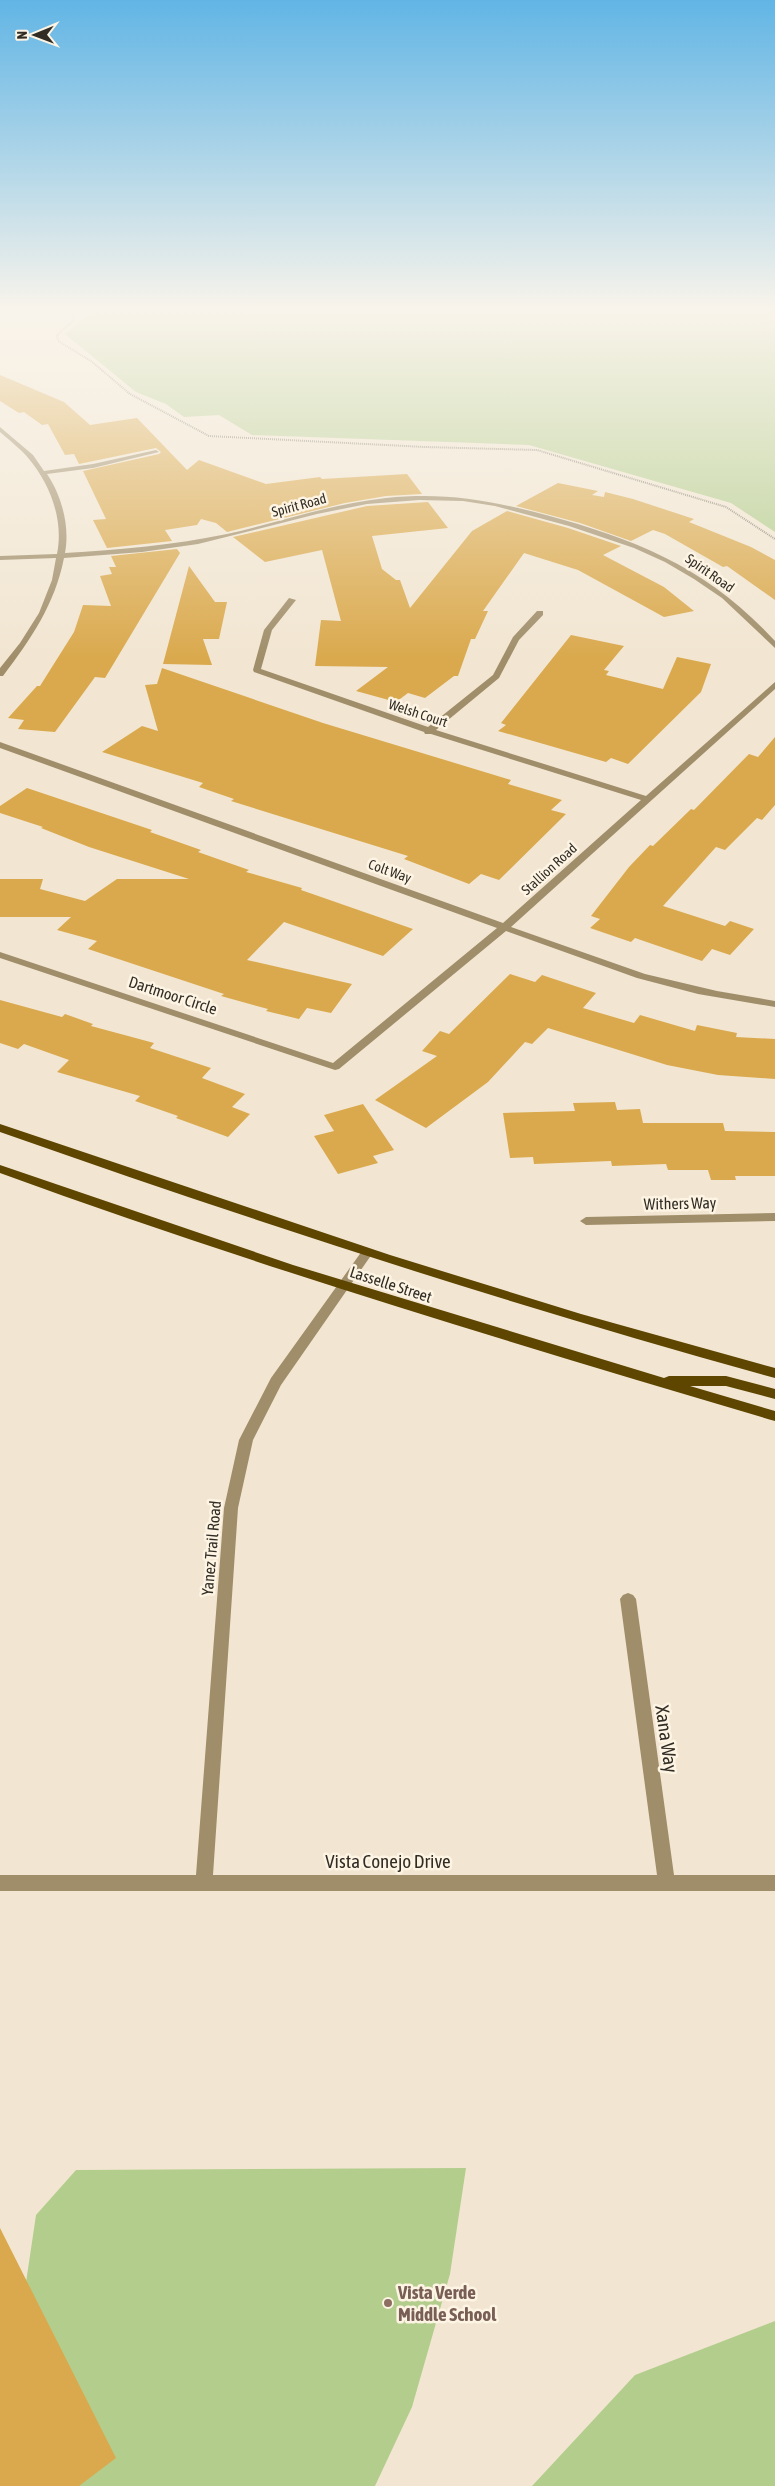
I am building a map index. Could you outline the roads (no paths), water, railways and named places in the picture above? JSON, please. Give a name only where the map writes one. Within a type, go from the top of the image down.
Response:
[{"type":"main road","name":"Lasselle Street","points":[[0,1128],[366,1254],[775,1373]]},
{"type":"main road","name":"Lasselle Street","points":[[0,1169],[173,1231],[344,1287],[552,1352],[775,1416]]},
{"type":"main road","points":[[654,1381],[726,1381],[775,1394]]},
{"type":"street","points":[[0,429],[30,455],[58,499],[62,516],[62,556],[49,603],[35,628],[0,674]]},
{"type":"street","points":[[42,472],[93,466],[156,452]]},
{"type":"street","name":"Spirit Road","points":[[0,558],[62,556],[196,542],[356,504],[454,498],[518,510],[581,526],[664,557],[683,568],[745,613],[775,646]]},
{"type":"street","name":"Welsh Court","points":[[292,600],[268,630],[257,670],[428,732],[648,799]]},
{"type":"street","points":[[428,732],[496,676],[516,639],[540,613]]},
{"type":"street","name":"Stallion Road","points":[[335,1066],[505,927],[775,685]]},
{"type":"street","name":"Colt Way","points":[[0,745],[622,970],[671,985],[738,999],[775,1004]]},
{"type":"street","name":"Dartmoor Circle","points":[[0,955],[335,1066]]},
{"type":"street","name":"Withers Way","points":[[586,1221],[775,1217]]},
{"type":"street","name":"Yanez Trail Road","points":[[204,1881],[231,1508],[246,1440],[276,1382],[366,1254]]},
{"type":"street","name":"Xana Way","points":[[628,1599],[667,1884]]},
{"type":"street","name":"Vista Conejo Drive","points":[[0,1883],[204,1881],[775,1883]]},
{"type":"place","name":"Vista Verde Middle School","points":[[388,2303]]}]
